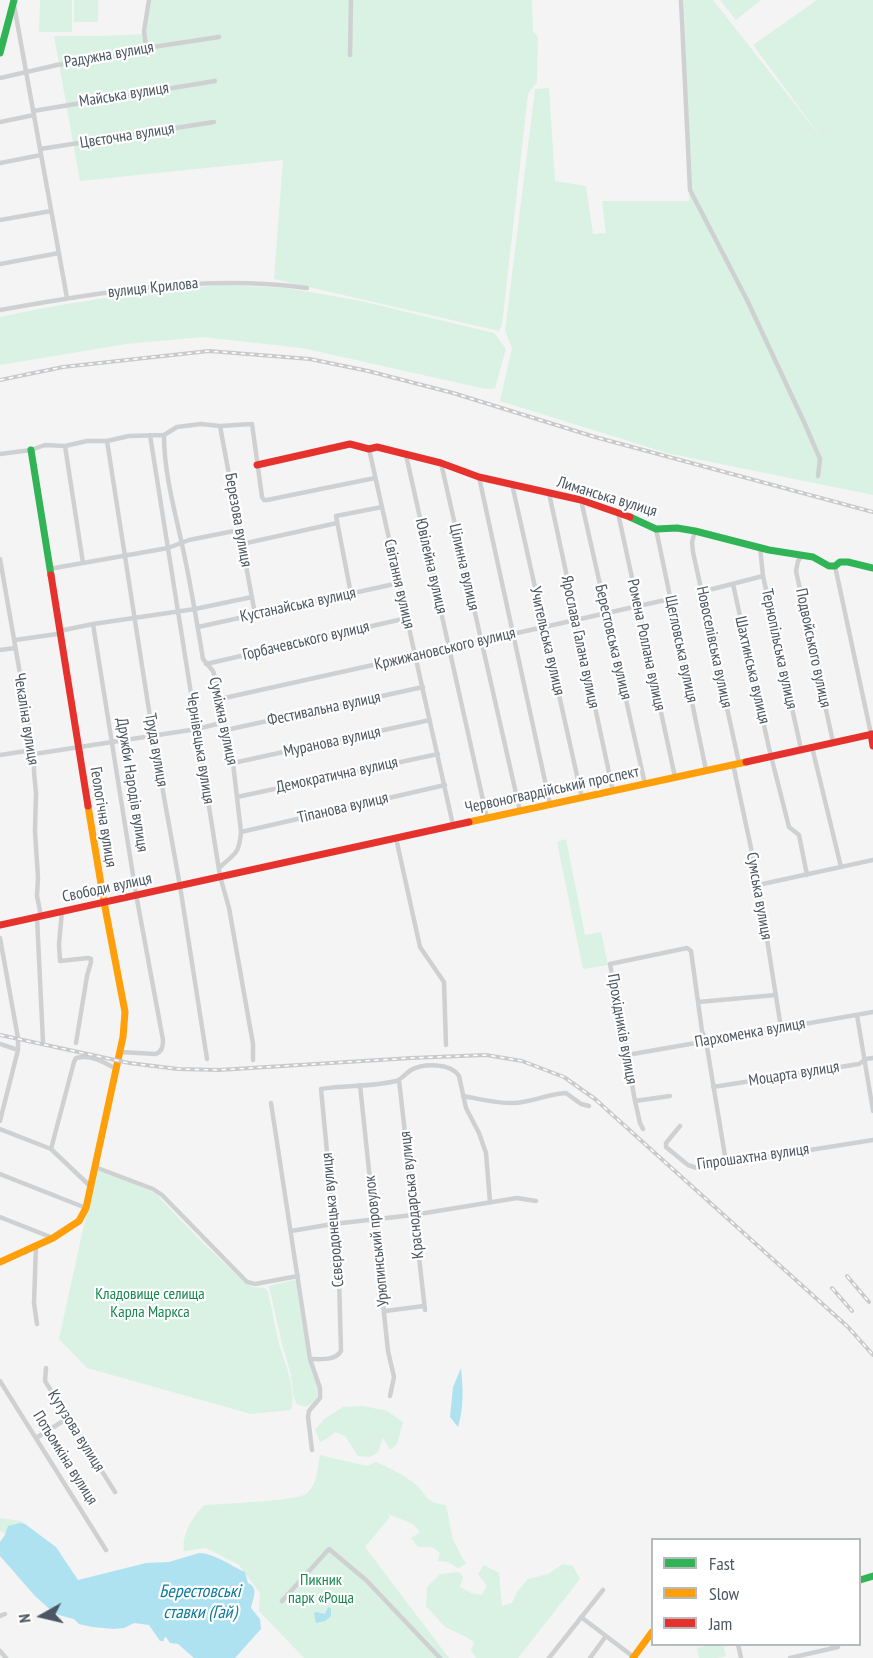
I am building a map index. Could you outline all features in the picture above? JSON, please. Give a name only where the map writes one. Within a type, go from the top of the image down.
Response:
[{"type":"street","points":[[146,48],[144,31],[148,0]]},
{"type":"street","points":[[350,55],[351,0]]},
{"type":"street","points":[[681,0],[690,190],[747,300],[804,422],[820,459],[818,476]]},
{"type":"street","points":[[0,53],[14,1]]},
{"type":"street","points":[[14,1],[67,298]]},
{"type":"street","name":"Радужна вулиця","points":[[0,78],[57,65],[140,52],[146,48],[219,37]]},
{"type":"street","name":"Майська вулиця","points":[[0,122],[33,113],[215,81]]},
{"type":"street","name":"Цвєточна вулиця","points":[[0,163],[41,152],[214,122]]},
{"type":"street","points":[[0,220],[51,211]]},
{"type":"street","points":[[0,264],[59,253]]},
{"type":"street","name":"вулиця Крилова","points":[[0,310],[144,287],[214,282],[275,284],[307,288]]},
{"type":"street","points":[[0,454],[45,446],[107,441],[129,435],[164,435],[177,427],[201,424],[220,426],[252,424],[262,497],[267,500],[375,478]]},
{"type":"street","name":"Березова вулиця","points":[[220,426],[255,614]]},
{"type":"street","name":"Чернівецька вулиця","points":[[150,435],[219,872],[234,931],[253,1044],[253,1060]]},
{"type":"street","name":"Суміжна вулиця","points":[[164,435],[169,489],[182,543],[203,660],[213,671],[225,722],[233,763],[241,832]]},
{"type":"street","name":"Труда вулиця","points":[[107,441],[207,1059]]},
{"type":"street","points":[[257,465],[350,444],[369,449]]},
{"type":"street","points":[[65,446],[83,563]]},
{"type":"street","name":"Лиманська вулиця","points":[[369,449],[377,447],[441,463],[479,477],[581,500],[656,528],[695,531],[813,557],[829,566],[848,562],[873,568]]},
{"type":"street","name":"Світання вулиця","points":[[369,449],[453,825]]},
{"type":"street","name":"Геологічна вулиця","points":[[31,450],[78,747],[125,1012],[125,1035],[90,1187]]},
{"type":"street","name":"Ювілейна вулиця","points":[[406,454],[487,818]]},
{"type":"street","name":"Цілинна вулиця","points":[[441,463],[520,811]]},
{"type":"street","points":[[479,477],[550,804]]},
{"type":"street","name":"Учительська вулиця","points":[[512,484],[582,798]]},
{"type":"street","name":"Ярослава Галана вулиця","points":[[549,493],[613,791]]},
{"type":"street","name":"Берестовська вулиця","points":[[581,500],[645,784]]},
{"type":"street","points":[[351,594],[336,518],[338,515],[382,507]]},
{"type":"street","name":"Ромена Роллана вулиця","points":[[618,512],[675,777]]},
{"type":"street","points":[[242,544],[337,523]]},
{"type":"street","name":"Щегловська вулиця","points":[[656,528],[706,770]]},
{"type":"street","points":[[50,569],[168,548],[189,540],[239,530]]},
{"type":"street","name":"Новоселівська вулиця","points":[[695,531],[692,542],[736,764]]},
{"type":"street","name":"Тернопільська вулиця","points":[[760,547],[763,576],[801,749]]},
{"type":"street","name":"Подвойського вулиця","points":[[802,556],[798,561],[796,571],[833,742]]},
{"type":"street","name":"Чекаліна вулиця","points":[[0,559],[34,752],[43,1041]]},
{"type":"street","points":[[835,566],[873,746]]},
{"type":"street","points":[[702,592],[763,576]]},
{"type":"street","name":"Кустанайська вулиця","points":[[198,627],[399,583]]},
{"type":"street","name":"Шахтинська вулиця","points":[[733,584],[789,827],[799,835],[807,875]]},
{"type":"street","points":[[15,640],[57,634],[93,624],[178,612],[252,597]]},
{"type":"street","name":"Кржижановського вулиця","points":[[220,699],[670,599]]},
{"type":"street","name":"Горбачевського вулиця","points":[[206,664],[407,618]]},
{"type":"street","name":"Дружби Народів вулиця","points":[[93,624],[163,1047],[156,1054],[120,1052]]},
{"type":"street","points":[[0,650],[15,648]]},
{"type":"street","name":"Фестивальна вулиця","points":[[226,730],[423,687]]},
{"type":"street","name":"Муранова вулиця","points":[[233,763],[430,720]]},
{"type":"street","points":[[0,755],[111,743],[197,729],[225,722]]},
{"type":"street","name":"Червоногвардійський проспект","points":[[219,872],[237,873],[872,734]]},
{"type":"street","points":[[812,747],[841,867]]},
{"type":"street","name":"Демократична вулиця","points":[[237,797],[438,754]]},
{"type":"street","name":"Сумська вулиця","points":[[736,764],[781,1028]]},
{"type":"street","name":"Тіпанова вулиця","points":[[241,832],[445,785]]},
{"type":"street","points":[[219,872],[239,850],[241,832]]},
{"type":"street","points":[[396,838],[420,947],[444,982],[446,1045]]},
{"type":"street","points":[[758,885],[873,860]]},
{"type":"street","name":"Свободи вулиця","points":[[0,925],[180,886],[219,872]]},
{"type":"street","points":[[62,911],[60,961],[91,959],[76,1043]]},
{"type":"street","points":[[0,938],[18,1036],[18,1050],[0,1121]]},
{"type":"street","name":"Прохідників вулиця","points":[[670,1096],[635,1101],[610,964],[687,948],[691,951],[698,1002]]},
{"type":"street","points":[[726,1162],[698,1002],[776,995]]},
{"type":"street","name":"Пархоменка вулиця","points":[[627,1055],[873,1012]]},
{"type":"street","points":[[857,1015],[873,1111]]},
{"type":"street","points":[[0,1044],[18,1050]]},
{"type":"street","points":[[51,1149],[76,1058],[94,1058],[116,1069]]},
{"type":"street","name":"Моцарта вулиця","points":[[713,1087],[859,1064],[866,1059],[873,1058]]},
{"type":"street","points":[[360,1085],[399,1080],[418,1067],[444,1066],[456,1072],[459,1076],[466,1108],[479,1132],[486,1154],[490,1202]]},
{"type":"street","name":"Краснодарська вулиця","points":[[385,1311],[424,1308],[399,1080]]},
{"type":"street","name":"Сєвєродонецька вулиця","points":[[310,1359],[334,1358],[341,1351],[341,1308],[321,1090],[360,1085]]},
{"type":"street","name":"Урюпинський провулок","points":[[360,1085],[388,1351],[394,1377],[390,1396]]},
{"type":"street","points":[[463,1096],[518,1103],[549,1094],[566,1093],[581,1104],[589,1106]]},
{"type":"street","points":[[635,1101],[643,1130]]},
{"type":"street","points":[[271,1103],[310,1359],[320,1388],[320,1398],[309,1411],[308,1417],[312,1450]]},
{"type":"street","name":"Гіпрошахтна вулиця","points":[[680,1126],[665,1145],[688,1165],[697,1167],[873,1140]]},
{"type":"street","points":[[0,1129],[51,1149],[90,1187],[86,1208],[79,1221],[53,1238],[0,1262]]},
{"type":"street","points":[[94,1167],[153,1189],[162,1195],[247,1282],[267,1283],[298,1276]]},
{"type":"street","points":[[0,1174],[86,1208]]},
{"type":"street","points":[[291,1231],[518,1198],[536,1201]]},
{"type":"street","points":[[0,1217],[53,1238]]},
{"type":"street","points":[[36,1246],[34,1303],[37,1324]]},
{"type":"street","name":"Кутузова вулиця","points":[[46,1368],[45,1381],[115,1492]]},
{"type":"street","name":"Потьомкіна вулиця","points":[[0,1381],[106,1550]]},
{"type":"street","points":[[36,1438],[68,1418]]},
{"type":"street","points":[[282,1601],[329,1550],[366,1580],[440,1658]]},
{"type":"street","points":[[549,1658],[603,1590]]},
{"type":"street","points":[[581,1617],[634,1658],[651,1633]]},
{"type":"street","points":[[590,1658],[606,1636]]},
{"type":"street","points":[[790,1658],[838,1647]]},
{"type":"street","points":[[0,1651],[6,1658]]},
{"type":"green space","points":[[40,0],[72,0],[72,32],[39,32]]},
{"type":"green space","points":[[74,0],[98,0],[98,22],[74,22]]},
{"type":"green space","points":[[150,0],[532,0],[533,31],[538,37],[537,82],[528,94],[502,325],[499,331],[274,279],[283,160],[80,181],[54,36],[146,34]]},
{"type":"green space","points":[[684,0],[713,0],[824,141],[753,45],[817,0],[873,0],[873,495],[667,453],[500,401],[512,348],[505,331],[535,89],[549,88],[555,181],[586,186],[593,234],[606,233],[602,201],[689,201]]},
{"type":"green space","points":[[720,0],[761,0],[736,20]]},
{"type":"green space","points":[[223,285],[287,288],[361,301],[494,333],[506,349],[495,388],[486,389],[302,348],[203,337],[126,344],[0,365],[0,317],[111,297]]},
{"type":"green space","points":[[566,839],[585,935],[601,932],[608,965],[583,969],[557,842]]},
{"type":"green space","name":"Кладовище селища Карла Маркса","points":[[96,1170],[155,1193],[246,1284],[265,1288],[268,1292],[291,1386],[291,1410],[251,1414],[87,1368],[59,1339]]},
{"type":"green space","points":[[296,1281],[308,1359],[318,1388],[314,1403],[305,1407],[297,1404],[294,1398],[291,1375],[269,1286]]},
{"type":"green space","points":[[363,1406],[387,1411],[403,1422],[397,1444],[390,1450],[383,1438],[378,1452],[370,1457],[358,1456],[345,1436],[335,1432],[320,1442],[315,1430],[324,1419],[343,1407]]},
{"type":"green space","name":"Пикник парк «Роща","points":[[320,1455],[367,1466],[376,1462],[410,1480],[430,1500],[446,1505],[453,1540],[466,1564],[458,1568],[448,1562],[438,1561],[440,1553],[432,1547],[418,1547],[411,1538],[420,1532],[413,1524],[388,1514],[390,1517],[365,1547],[449,1658],[304,1658],[259,1611],[260,1593],[239,1565],[206,1548],[184,1551],[184,1539],[189,1526],[204,1505],[274,1500],[306,1494],[315,1481]]},
{"type":"green space","points":[[0,1518],[21,1521],[25,1524],[14,1524],[5,1535],[0,1531]]},
{"type":"green space","points":[[563,1564],[573,1566],[580,1579],[518,1658],[476,1658],[471,1651],[474,1642],[445,1627],[426,1606],[427,1587],[440,1574],[459,1572],[463,1577],[460,1587],[471,1593],[482,1595],[487,1586],[478,1574],[484,1565],[499,1573],[502,1606],[512,1603],[517,1592],[528,1579],[548,1574]]},
{"type":"green space","points":[[723,1646],[726,1656],[699,1658],[697,1648]]},
{"type":"water","points":[[461,1368],[462,1398],[458,1427],[450,1417],[453,1387]]},
{"type":"water","name":"Берестовські ставки (Гай)","points":[[25,1524],[56,1547],[78,1580],[146,1563],[169,1562],[199,1553],[216,1557],[245,1572],[248,1583],[254,1590],[251,1608],[260,1619],[261,1629],[235,1658],[194,1658],[178,1644],[170,1643],[166,1637],[164,1641],[160,1641],[149,1625],[134,1623],[124,1628],[114,1629],[92,1627],[55,1614],[35,1596],[0,1556],[0,1542],[8,1526]]},
{"type":"water","points":[[328,1607],[331,1608],[331,1616],[325,1621],[316,1623],[314,1613],[325,1614]]},
{"type":"railway","points":[[0,380],[63,367],[209,351],[310,359],[453,393],[595,437],[873,512]]},
{"type":"railway","points":[[0,1035],[129,1063],[178,1069],[219,1070],[486,1055],[522,1061],[564,1077],[595,1099],[848,1327],[873,1355]]},
{"type":"railway","points":[[847,1276],[869,1302]]},
{"type":"railway","points":[[832,1288],[852,1311]]},
{"type":"traffic: fast","points":[[0,53],[14,0]]},
{"type":"traffic: fast","points":[[31,450],[51,575]]},
{"type":"traffic: fast","points":[[630,517],[656,529],[677,528],[695,531],[769,550],[813,557],[829,566],[848,562],[873,568]]},
{"type":"traffic: fast","points":[[861,1580],[873,1576]]},
{"type":"traffic: slow","points":[[469,822],[746,762]]},
{"type":"traffic: slow","points":[[0,1262],[53,1238],[79,1221],[86,1208],[123,1037],[125,1012],[88,806]]},
{"type":"traffic: slow","points":[[633,1658],[651,1633]]},
{"type":"traffic: jam","points":[[257,465],[350,444],[369,449],[377,447],[441,463],[479,477],[581,500],[630,517]]},
{"type":"traffic: jam","points":[[51,575],[88,806]]},
{"type":"traffic: jam","points":[[871,734],[873,746]]},
{"type":"traffic: jam","points":[[746,762],[873,734]]},
{"type":"traffic: jam","points":[[0,925],[469,822]]}]
